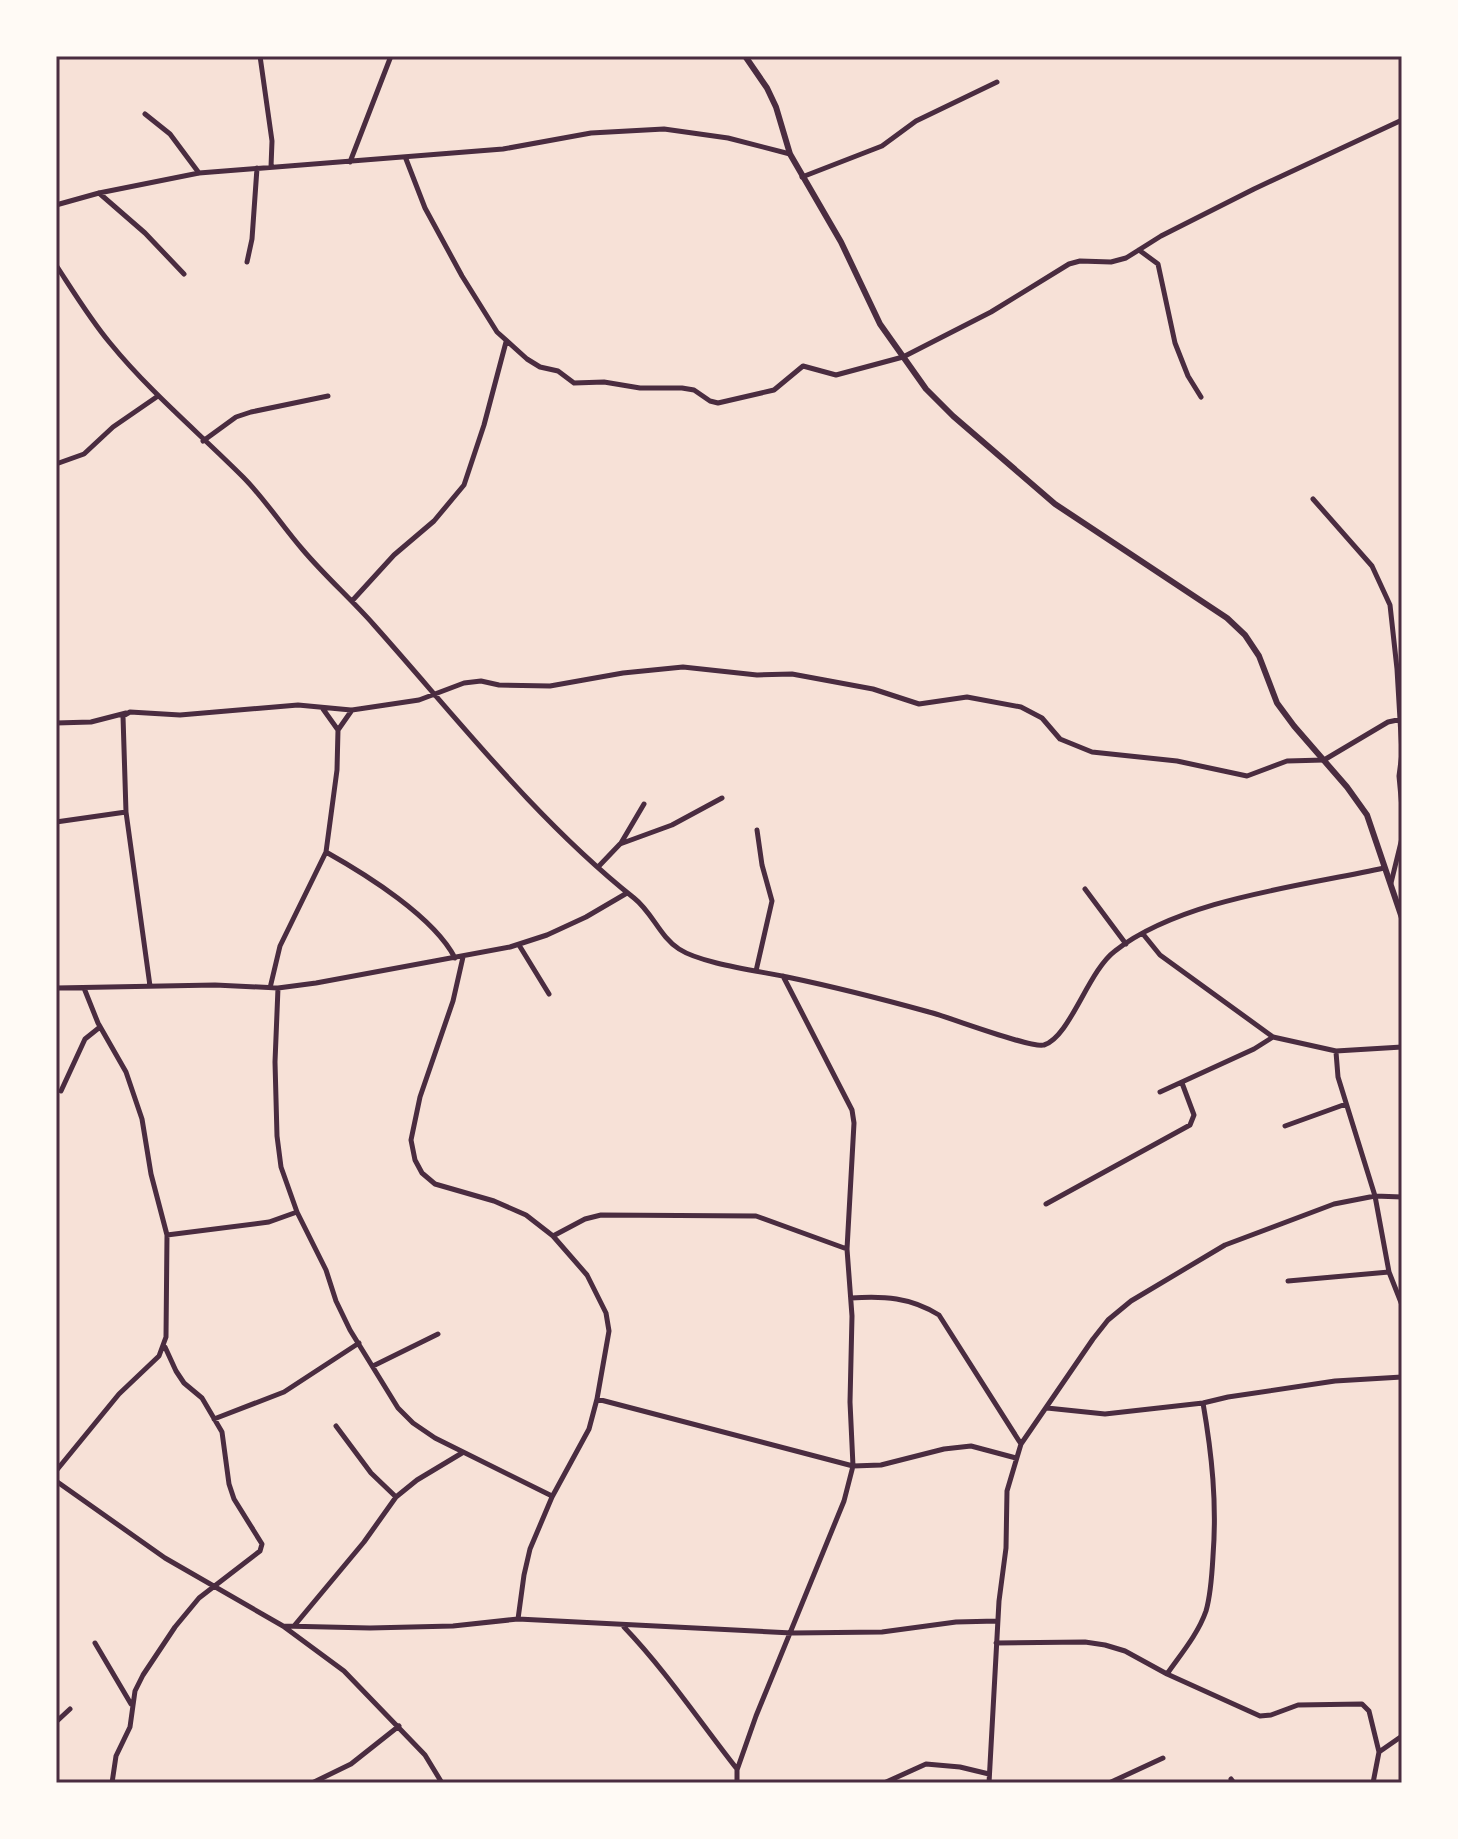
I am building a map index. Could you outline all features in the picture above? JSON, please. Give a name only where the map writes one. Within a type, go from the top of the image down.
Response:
[{"type":"street","points":[[260,56],[272,141],[271,167]]},
{"type":"street","points":[[350,162],[391,56]]},
{"type":"street","points":[[745,56],[767,88],[790,154],[841,242],[880,324],[926,389],[1055,504],[1227,618],[1245,635],[1259,656],[1277,703],[1367,815],[1402,918]]},
{"type":"street","points":[[802,177],[882,146],[916,121],[997,82]]},
{"type":"street","points":[[145,114],[170,134],[199,173]]},
{"type":"street","points":[[406,159],[425,208],[462,276],[497,332],[527,359],[540,367],[558,371],[574,383],[682,388],[694,390],[718,403],[774,390],[803,366],[836,375],[903,357],[991,312],[1069,264],[1080,261],[1111,262],[1139,250],[1254,189],[1402,120]]},
{"type":"street","points":[[56,205],[199,173],[406,159],[503,149],[591,133],[664,129],[728,138],[790,154]]},
{"type":"street","points":[[247,262],[252,239],[257,168]]},
{"type":"street","points":[[99,193],[145,233],[184,274]]},
{"type":"street","points":[[1139,250],[1158,264],[1175,343],[1188,376],[1201,397]]},
{"type":"street","points":[[56,265],[109,342],[158,396],[244,479],[304,552],[536,807],[637,900],[680,949],[692,955],[962,1021],[1036,1046],[1046,1045],[1057,1037],[1095,972],[1113,951],[1143,934],[1201,909],[1384,868]]},
{"type":"street","points":[[352,602],[394,555],[434,521],[464,485],[506,342]]},
{"type":"street","points":[[56,464],[84,454],[113,427],[158,396]]},
{"type":"street","points":[[203,441],[236,417],[328,396]]},
{"type":"street","points":[[1313,499],[1372,566],[1390,605],[1401,719],[1399,776],[1402,808]]},
{"type":"street","points":[[56,723],[91,722],[130,712],[180,715],[298,705],[352,710],[436,696],[464,683],[481,681],[499,685],[550,686],[623,673],[683,667],[757,675],[792,674],[873,689],[919,704],[967,697],[1021,707],[1042,718],[1060,739],[1092,752],[1177,761],[1247,776],[1287,761],[1324,760],[1388,722],[1401,719]]},
{"type":"street","points":[[322,708],[338,730]]},
{"type":"street","points":[[352,710],[338,730],[337,770],[326,852],[280,946],[274,988],[277,1136],[281,1167],[297,1212],[326,1270],[341,1311],[398,1408],[435,1438],[552,1497]]},
{"type":"street","points":[[130,712],[123,716],[121,723],[126,812],[150,986]]},
{"type":"street","points":[[620,844],[672,825],[722,798]]},
{"type":"street","points":[[599,866],[620,844],[644,804]]},
{"type":"street","points":[[56,822],[126,812]]},
{"type":"street","points":[[756,971],[772,901],[757,830]]},
{"type":"street","points":[[1390,885],[1402,838]]},
{"type":"street","points":[[326,852],[352,867],[429,923],[455,958]]},
{"type":"street","points":[[1085,889],[1126,944]]},
{"type":"street","points":[[56,988],[215,985],[274,988],[463,957],[519,945],[547,935],[627,893]]},
{"type":"street","points":[[1143,934],[1160,955],[1273,1037],[1336,1051],[1402,1047]]},
{"type":"street","points":[[519,945],[549,994]]},
{"type":"street","points":[[463,957],[453,1001],[420,1097],[411,1140],[415,1160],[422,1173],[435,1184],[494,1201],[526,1215],[553,1236],[587,1275],[606,1313],[609,1331],[589,1429],[552,1497],[530,1549],[518,1619]]},
{"type":"street","points":[[737,1783],[737,1770],[756,1716],[844,1501],[853,1466],[850,1402],[853,1341],[847,1249],[854,1123],[852,1110],[783,976]]},
{"type":"street","points":[[84,988],[135,1096],[167,1235],[165,1346],[176,1371],[184,1383],[202,1398],[222,1432],[234,1499],[262,1544],[260,1551],[211,1587],[175,1627],[143,1675],[135,1691],[130,1727],[116,1756],[112,1783]]},
{"type":"street","points":[[61,1091],[80,1047],[100,1027]]},
{"type":"street","points":[[1160,1092],[1273,1037]]},
{"type":"street","points":[[1336,1051],[1338,1077],[1375,1196],[1389,1272],[1402,1305]]},
{"type":"street","points":[[1046,1204],[1190,1125],[1194,1115],[1182,1083]]},
{"type":"street","points":[[1285,1126],[1346,1104]]},
{"type":"street","points":[[989,1783],[997,1621],[1006,1548],[1007,1491],[1021,1444],[1100,1329],[1131,1301],[1225,1245],[1334,1204],[1375,1196],[1402,1197]]},
{"type":"street","points":[[167,1235],[258,1224],[297,1212]]},
{"type":"street","points":[[553,1236],[585,1219],[601,1215],[734,1214],[771,1220],[847,1249]]},
{"type":"street","points":[[1288,1281],[1389,1272]]},
{"type":"street","points":[[851,1298],[881,1296],[906,1299],[924,1305],[939,1315],[1021,1444]]},
{"type":"street","points":[[373,1366],[438,1334]]},
{"type":"street","points":[[214,1419],[284,1392],[359,1343]]},
{"type":"street","points":[[56,1471],[119,1394],[159,1356],[165,1346]]},
{"type":"street","points":[[1046,1408],[1105,1414],[1203,1403],[1335,1381],[1402,1377]]},
{"type":"street","points":[[597,1399],[853,1466],[881,1465],[944,1449],[971,1446],[1016,1458]]},
{"type":"street","points":[[1167,1674],[1195,1634],[1206,1611],[1212,1573],[1216,1511],[1214,1467],[1203,1403]]},
{"type":"street","points":[[336,1426],[371,1473],[396,1497]]},
{"type":"street","points":[[294,1626],[364,1542],[396,1497],[417,1480],[463,1453]]},
{"type":"street","points":[[56,1481],[165,1558],[283,1626],[344,1671],[425,1755],[442,1783]]},
{"type":"street","points":[[283,1626],[453,1626],[518,1619],[792,1633],[882,1632],[956,1622],[997,1621]]},
{"type":"street","points":[[622,1626],[656,1661],[737,1770]]},
{"type":"street","points":[[996,1643],[1085,1642],[1105,1645],[1125,1651],[1167,1674],[1260,1716],[1298,1705],[1362,1704],[1369,1711],[1379,1752],[1373,1783]]},
{"type":"street","points":[[95,1643],[132,1706]]},
{"type":"street","points":[[56,1722],[70,1709]]},
{"type":"street","points":[[312,1783],[328,1780],[399,1726]]},
{"type":"street","points":[[1379,1752],[1402,1736]]},
{"type":"street","points":[[1109,1783],[1163,1758]]},
{"type":"street","points":[[884,1783],[926,1764],[989,1774]]}]
